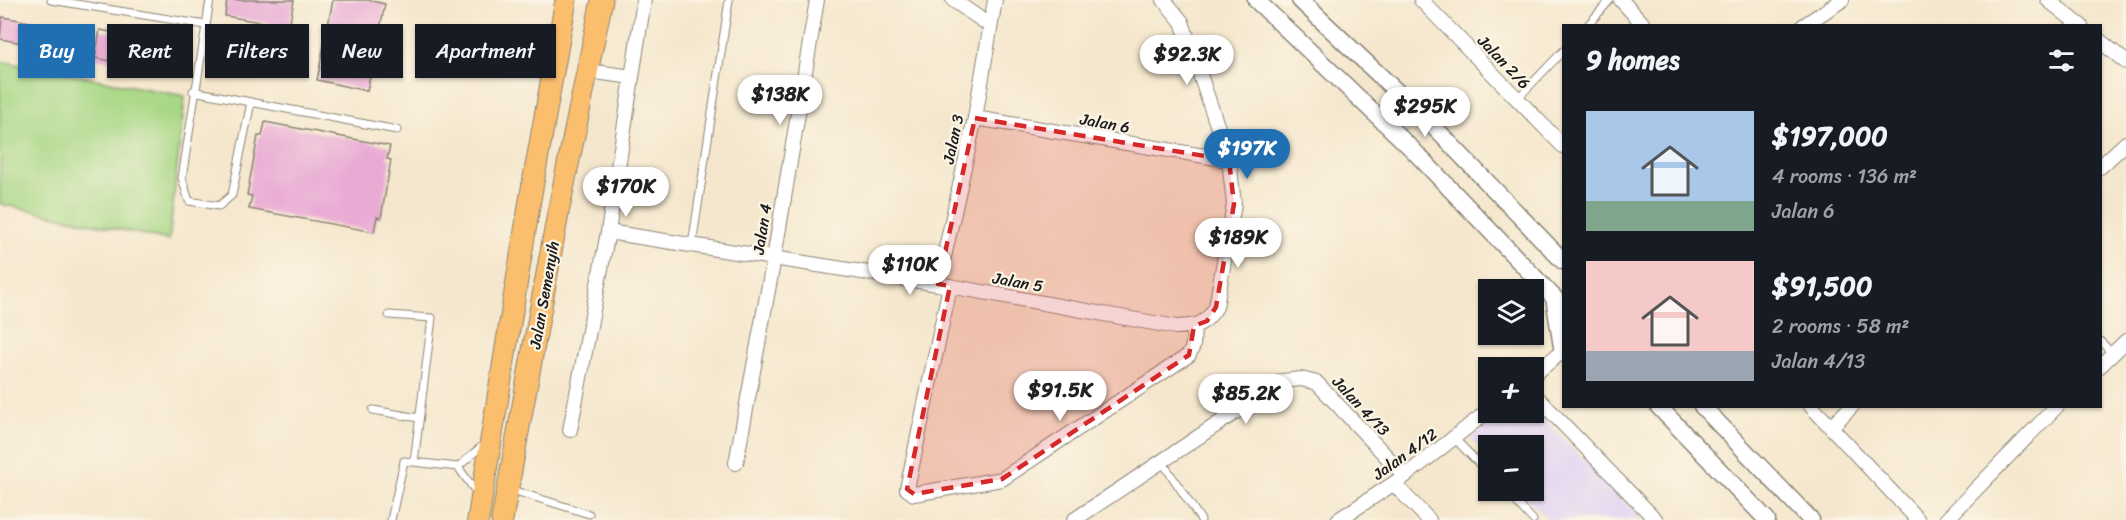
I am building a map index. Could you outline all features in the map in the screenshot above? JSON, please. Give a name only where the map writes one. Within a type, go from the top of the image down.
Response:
[{"type":"main road","name":"Jalan Semenyih","points":[[479,512],[494,433],[531,194],[566,0]]},
{"type":"main road","name":"Jalan Semenyih","points":[[502,520],[560,208],[602,0]]},
{"type":"street","points":[[570,429],[608,232],[644,0]]},
{"type":"street","points":[[953,0],[989,25]]},
{"type":"street","name":"Jalan 3","points":[[995,0],[907,489],[914,494],[922,495],[1002,479],[1189,355],[1201,324]]},
{"type":"street","points":[[1164,0],[1182,22],[1229,160],[1234,204],[1215,307],[1201,324]]},
{"type":"street","points":[[1256,0],[1412,149],[1558,302],[1562,352],[1544,366]]},
{"type":"street","name":"Jalan 2/6","points":[[1421,0],[1562,145]]},
{"type":"street","points":[[1621,0],[1643,24]]},
{"type":"street","points":[[1806,24],[1840,0]]},
{"type":"street","points":[[2048,0],[2078,24]]},
{"type":"street","name":"Jalan 4","points":[[736,463],[774,258],[813,1]]},
{"type":"street","points":[[1303,1],[1434,127],[1562,260]]},
{"type":"street","points":[[2102,43],[2126,62]]},
{"type":"street","points":[[588,71],[632,77]]},
{"type":"street","name":"Jalan 6","points":[[975,118],[1229,160]]},
{"type":"street","points":[[2102,165],[2126,143]]},
{"type":"street","name":"Jalan 5","points":[[608,232],[944,285],[1176,327],[1201,324]]},
{"type":"street","points":[[2102,364],[2126,341]]},
{"type":"street","name":"Jalan 4/13","points":[[1074,520],[1282,381],[1301,379],[1317,383],[1400,480],[1429,520]]},
{"type":"street","points":[[1544,404],[1656,520]]},
{"type":"street","points":[[1661,408],[1767,520]]},
{"type":"street","points":[[1704,408],[1811,520]]},
{"type":"street","points":[[1813,408],[1918,520]]},
{"type":"street","points":[[1831,428],[1850,408]]},
{"type":"street","points":[[1946,520],[2055,408]]},
{"type":"street","name":"Jalan 4/12","points":[[1338,520],[1400,480],[1478,419]]},
{"type":"lane","points":[[51,0],[205,25]]},
{"type":"lane","points":[[206,24],[210,0]]},
{"type":"lane","points":[[692,245],[729,0]]},
{"type":"lane","points":[[1589,24],[1611,0]]},
{"type":"lane","points":[[205,31],[182,178],[189,201],[219,206],[232,195],[251,102]]},
{"type":"lane","points":[[1517,99],[1562,52]]},
{"type":"lane","points":[[194,92],[397,130]]},
{"type":"lane","points":[[389,315],[432,318],[414,462]]},
{"type":"lane","points":[[2102,343],[2113,354]]},
{"type":"lane","points":[[373,410],[419,418]]},
{"type":"lane","points":[[391,520],[404,461],[458,467],[470,459],[494,433]]},
{"type":"lane","points":[[1454,438],[1478,463]]},
{"type":"lane","points":[[1162,463],[1201,520]]},
{"type":"lane","points":[[458,467],[473,486],[479,512]]},
{"type":"lane","points":[[509,489],[589,514]]},
{"type":"lane","points":[[1515,501],[1533,520]]},
{"type":"highlighted area","points":[[975,118],[1229,160],[1234,204],[1216,307],[1207,321],[1194,326],[1189,355],[1002,479],[914,494],[907,489],[950,286],[938,284]]},
{"type":"shaded area","points":[[1544,419],[1643,520],[1549,520],[1530,501],[1544,501],[1544,435],[1478,435],[1478,446],[1471,439],[1490,423],[1544,423]]},
{"type":"green space","points":[[0,61],[18,64],[18,78],[90,78],[185,96],[169,240],[0,204]]},
{"type":"building","points":[[227,0],[294,0],[290,24],[272,24],[225,16]]},
{"type":"building","points":[[333,0],[368,0],[385,4],[381,24],[328,24]]},
{"type":"building","points":[[2,17],[42,24],[18,24],[18,42],[0,39]]},
{"type":"building","points":[[100,30],[107,31],[107,60],[95,58]]},
{"type":"building","points":[[321,60],[321,78],[370,78],[367,91],[317,80]]},
{"type":"building","points":[[265,122],[390,146],[387,159],[391,160],[381,218],[377,217],[374,232],[249,209],[252,196],[247,195],[258,136],[262,136]]}]
